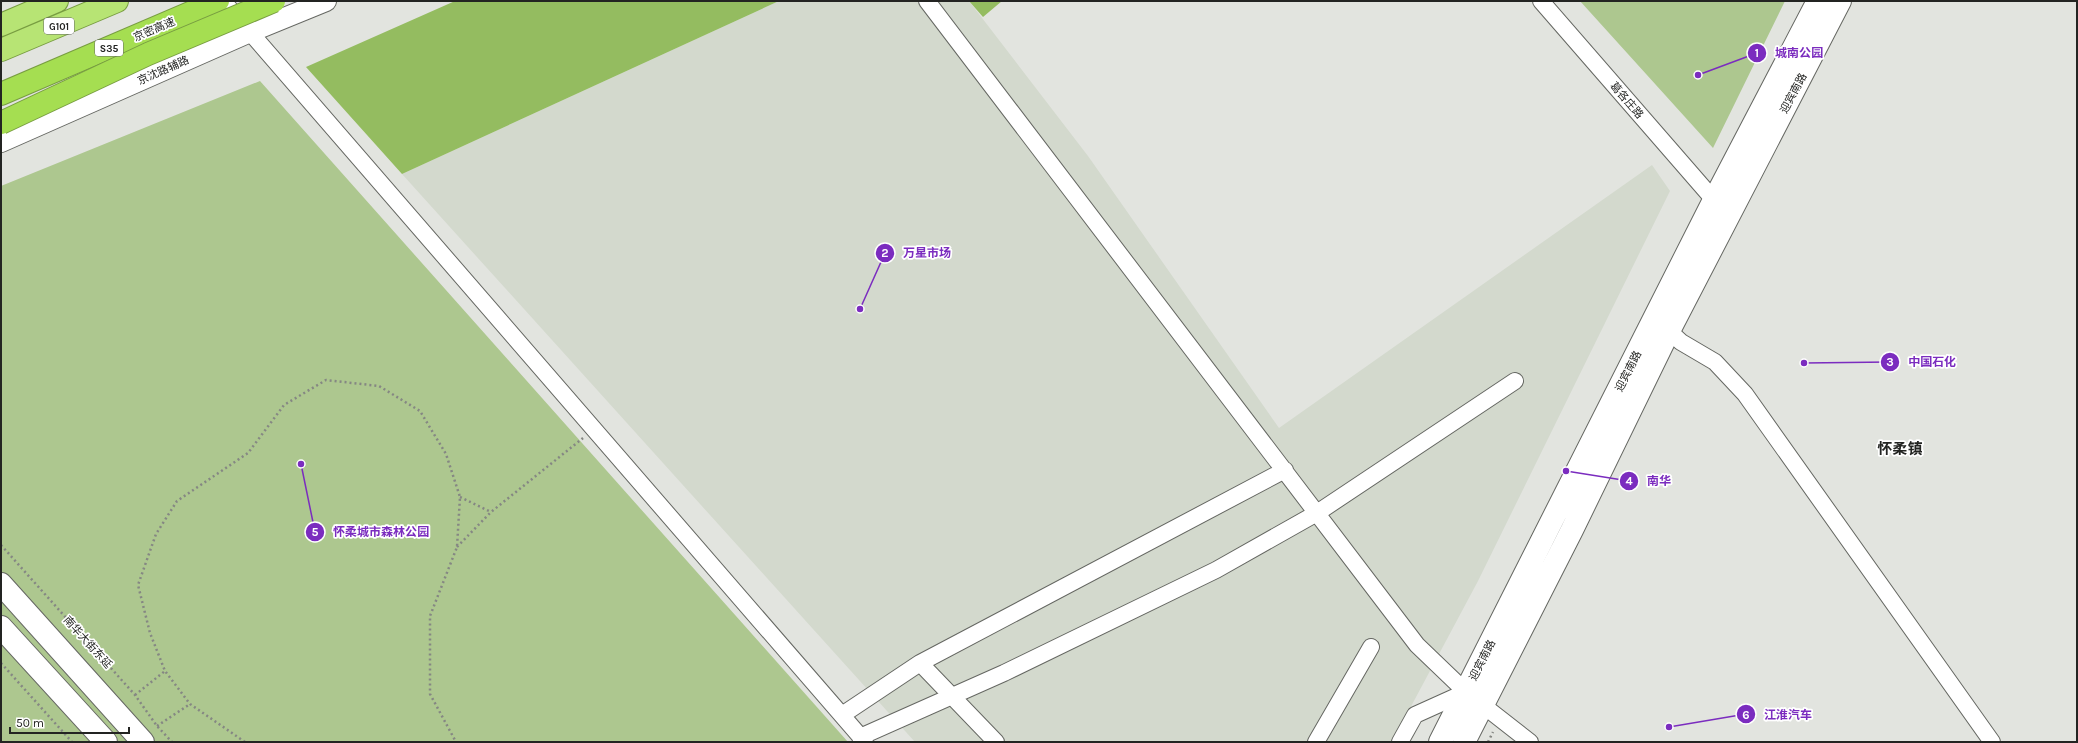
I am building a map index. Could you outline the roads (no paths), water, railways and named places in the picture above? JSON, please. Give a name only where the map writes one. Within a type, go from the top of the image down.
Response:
[{"type":"highway","name":"G101","points":[[1,25],[57,1]]},
{"type":"highway","name":"G101","points":[[1,50],[117,1]]},
{"type":"highway","name":"京密高速","points":[[1,94],[218,1]]},
{"type":"highway","points":[[1,122],[148,54],[274,1]]},
{"type":"main road","name":"迎宾南路","points":[[1440,742],[1714,200],[1818,1]]},
{"type":"main road","name":"迎宾南路","points":[[1464,742],[1572,530],[1669,331],[1840,1]]},
{"type":"main road","points":[[1,584],[143,742]]},
{"type":"main road","points":[[1,627],[106,742]]},
{"type":"street","points":[[223,1],[863,739],[1004,673],[1216,570],[1317,513],[1515,381]]},
{"type":"street","name":"京沈路辅路","points":[[1,142],[250,32],[326,1]]},
{"type":"street","points":[[927,1],[1417,645],[1466,692],[1530,742]]},
{"type":"street","name":"葛各庄路","points":[[1541,1],[1714,200]]},
{"type":"street","points":[[1669,331],[1681,342],[1715,362],[1745,394],[1992,742]]},
{"type":"street","points":[[842,715],[920,663],[1285,470]]},
{"type":"street","points":[[1316,742],[1372,647]]},
{"type":"street","points":[[920,663],[951,697],[996,742]]},
{"type":"street","points":[[1400,742],[1415,715],[1466,692]]},
{"type":"place","name":"城南公园","points":[[1698,75]]},
{"type":"place","name":"万星市场","points":[[860,309]]},
{"type":"place","name":"中国石化","points":[[1804,363]]},
{"type":"place","name":"怀柔城市森林公园","points":[[301,464]]},
{"type":"place","name":"南华","points":[[1566,471]]},
{"type":"place","name":"江淮汽车","points":[[1669,727]]},
{"type":"district","name":"怀柔镇","points":[[1900,449]]}]
